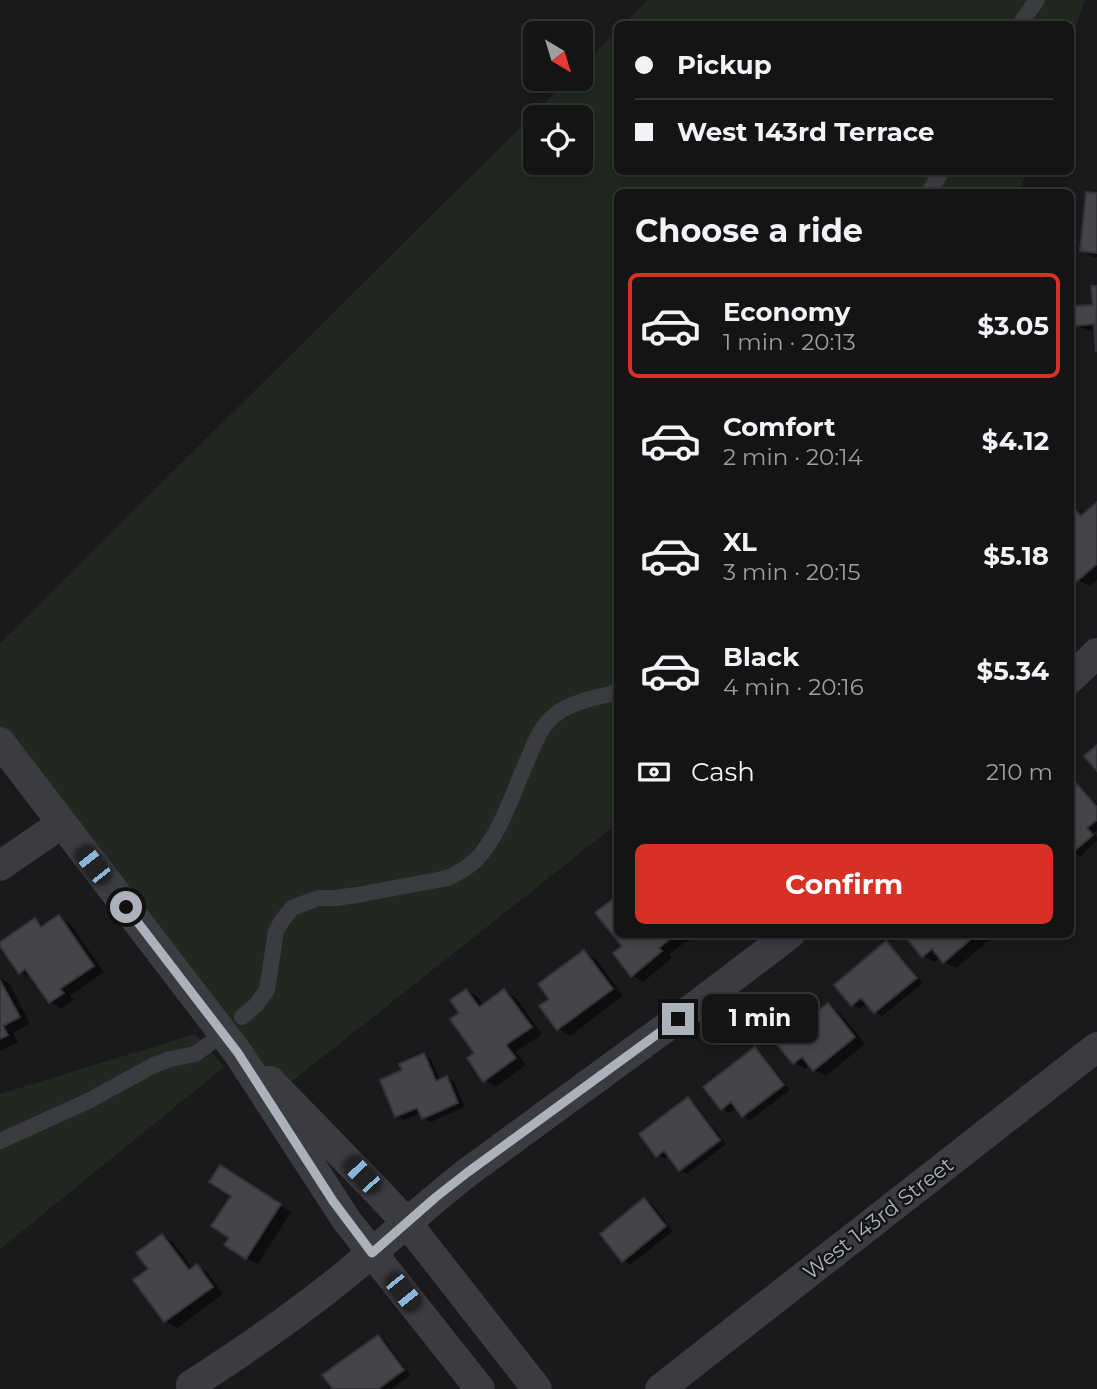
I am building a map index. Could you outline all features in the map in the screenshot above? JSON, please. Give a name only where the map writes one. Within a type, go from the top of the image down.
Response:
[{"type":"street","points":[[1074,675],[1097,653]]},
{"type":"street","points":[[0,742],[238,1053],[333,1201],[481,1389]]},
{"type":"street","points":[[0,866],[61,824]]},
{"type":"street","points":[[191,1385],[279,1327],[468,1172],[785,938]]},
{"type":"street","name":"West 143rd Street","points":[[660,1389],[1097,1046]]},
{"type":"street","points":[[238,1053],[281,1090],[407,1223],[537,1389]]},
{"type":"lane","points":[[1022,21],[1037,0]]},
{"type":"lane","points":[[242,1017],[256,1005],[267,990],[276,931],[292,908],[318,898],[357,895],[417,884],[448,878],[462,871],[483,852],[503,817],[545,724],[564,708],[614,693]]},
{"type":"lane","points":[[0,1141],[88,1101],[154,1065],[195,1054],[209,1044]]},
{"type":"shaded area","points":[[648,0],[1085,0],[1074,32],[1074,21],[627,21]]},
{"type":"shaded area","points":[[614,34],[614,175],[1025,175],[1020,189],[614,189],[614,826],[281,1090],[0,742],[0,643],[523,125],[523,175],[593,175],[593,105],[543,105],[557,91],[593,91],[593,55]]},
{"type":"shaded area","points":[[195,1034],[224,1067],[0,1249],[0,1094]]},
{"type":"building","points":[[1086,192],[1097,193],[1097,253],[1080,251]]},
{"type":"building","points":[[1091,286],[1097,286],[1096,352],[1094,324],[1075,326],[1074,316],[1074,306],[1093,305]]},
{"type":"building","points":[[1097,502],[1097,564],[1077,581],[1074,578],[1074,513],[1076,511],[1081,516]]},
{"type":"building","points":[[1097,745],[1097,771],[1084,756]]},
{"type":"building","points":[[1077,784],[1097,807],[1097,820],[1087,828],[1093,835],[1074,851],[1074,786]]},
{"type":"building","points":[[614,898],[614,936],[595,913]]},
{"type":"building","points":[[59,915],[94,966],[60,989],[64,993],[49,1003],[25,969],[19,974],[0,942],[35,918],[41,927]]},
{"type":"building","points":[[615,938],[671,938],[659,948],[662,951],[631,977],[613,953],[622,946]]},
{"type":"building","points":[[906,938],[972,938],[943,963],[932,949],[922,957]]},
{"type":"building","points":[[886,941],[917,978],[874,1013],[861,998],[851,1006],[834,985]]},
{"type":"building","points":[[584,950],[613,989],[557,1030],[539,1006],[549,999],[538,984]]},
{"type":"building","points":[[0,980],[20,1017],[3,1026],[8,1035],[0,1039]]},
{"type":"building","points":[[466,989],[479,1007],[504,989],[532,1027],[506,1045],[516,1058],[483,1082],[467,1058],[474,1053],[450,1019],[459,1013],[450,1000]]},
{"type":"building","points":[[828,1003],[855,1037],[813,1071],[802,1057],[793,1064],[770,1036],[800,1012],[806,1020]]},
{"type":"building","points":[[755,1047],[784,1085],[742,1117],[731,1102],[721,1110],[703,1087]]},
{"type":"building","points":[[424,1053],[436,1081],[447,1076],[458,1103],[422,1119],[417,1108],[395,1117],[380,1080],[402,1070],[399,1064]]},
{"type":"building","points":[[688,1097],[720,1140],[679,1171],[664,1151],[656,1157],[639,1134]]},
{"type":"building","points":[[220,1165],[281,1204],[246,1259],[224,1245],[229,1238],[211,1226],[231,1196],[209,1182]]},
{"type":"building","points":[[644,1198],[666,1226],[622,1262],[600,1234]]},
{"type":"building","points":[[162,1234],[189,1270],[197,1264],[213,1287],[164,1322],[133,1280],[148,1269],[136,1253]]},
{"type":"building","points":[[378,1335],[404,1370],[378,1389],[333,1389],[322,1375]]},
{"type":"route","points":[[126,907],[238,1053],[333,1201],[372,1253],[468,1172],[678,1019]]}]
